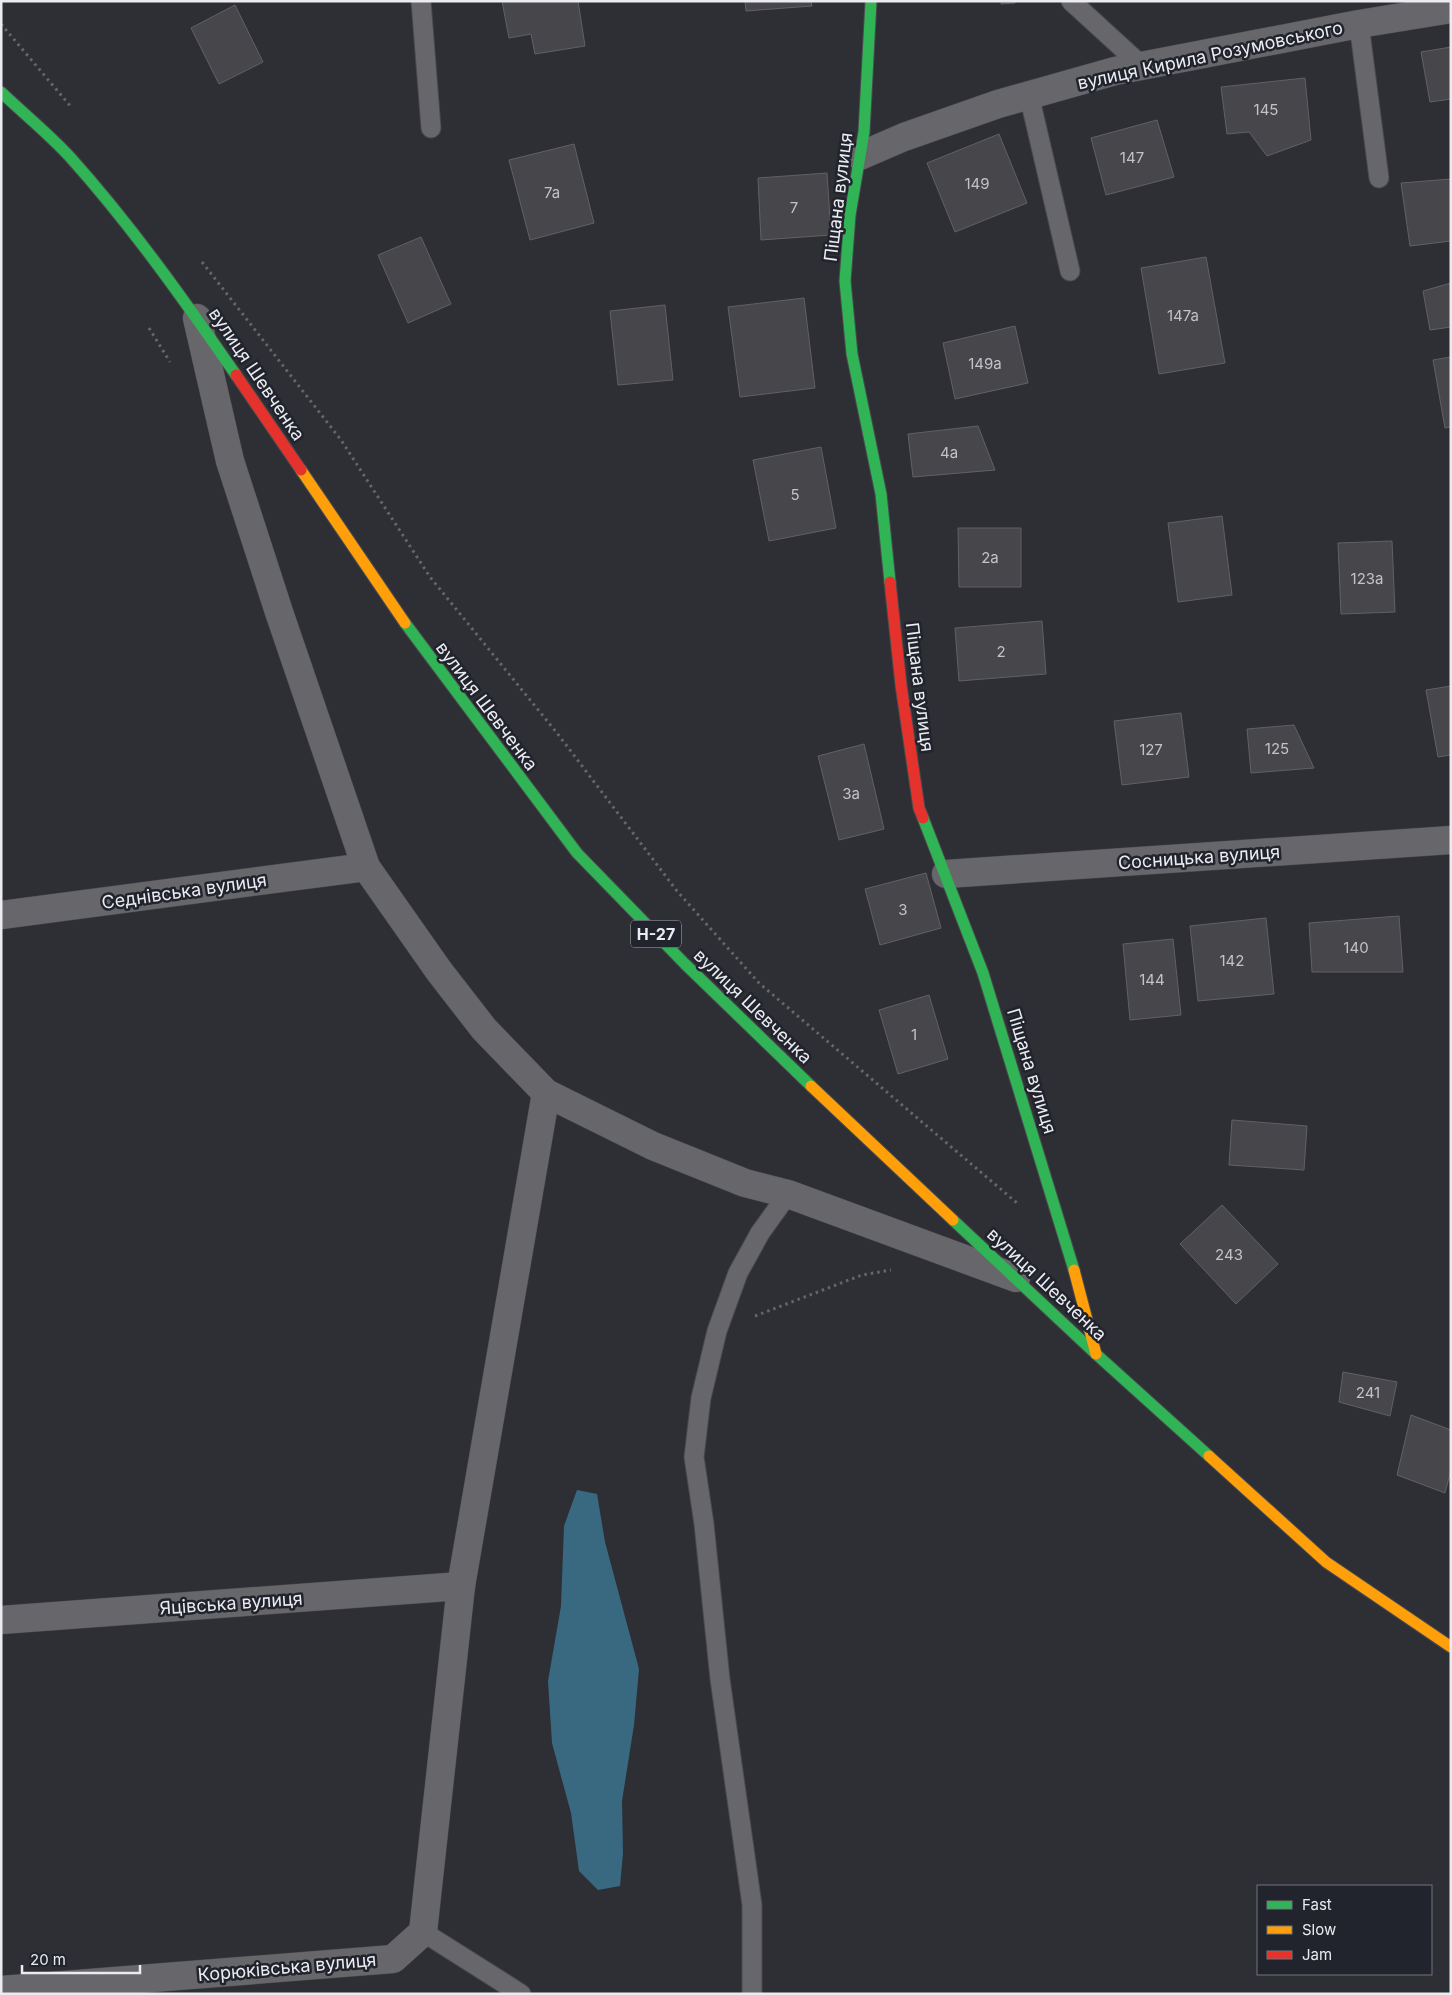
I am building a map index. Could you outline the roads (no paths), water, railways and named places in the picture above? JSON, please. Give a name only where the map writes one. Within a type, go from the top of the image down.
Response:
[{"type":"main road","name":"Піщана вулиця","points":[[871,1],[864,132],[850,215],[845,281],[852,354],[881,494],[901,685],[919,808],[983,974],[1068,1246],[1096,1354]]},
{"type":"main road","name":"вулиця Шевченка","points":[[1,92],[69,156],[115,210],[197,316],[422,647],[577,853],[685,964],[862,1136],[1096,1354],[1326,1562],[1451,1647]]},
{"type":"street","name":"вулиця Кирила Розумовського","points":[[860,156],[904,137],[998,104],[1115,71],[1358,24],[1451,9]]},
{"type":"street","points":[[197,316],[230,461],[366,867],[438,971],[484,1030],[546,1092],[653,1146],[745,1183],[788,1194],[1016,1278]]},
{"type":"street","name":"Сосницька вулиця","points":[[946,874],[1451,840]]},
{"type":"street","name":"Седнівська вулиця","points":[[1,915],[366,867]]},
{"type":"street","points":[[423,1932],[461,1586],[546,1092]]},
{"type":"street","name":"Яцівська вулиця","points":[[1,1620],[461,1586]]},
{"type":"street","name":"Корюківська вулиця","points":[[1,1990],[393,1959],[423,1932]]},
{"type":"lane","points":[[421,1],[430,128]]},
{"type":"lane","points":[[1071,1],[1142,66]]},
{"type":"lane","points":[[1358,24],[1379,178]]},
{"type":"lane","points":[[1029,95],[1070,271]]},
{"type":"lane","points":[[752,1994],[752,1905],[720,1679],[704,1524],[694,1457],[701,1398],[716,1331],[738,1273],[760,1233],[788,1194]]},
{"type":"lane","points":[[423,1932],[521,1994]]},
{"type":"water","points":[[577,1490],[597,1494],[605,1542],[639,1669],[634,1725],[622,1801],[623,1853],[620,1886],[598,1890],[579,1871],[571,1813],[552,1743],[548,1681],[561,1606],[564,1526]]}]
